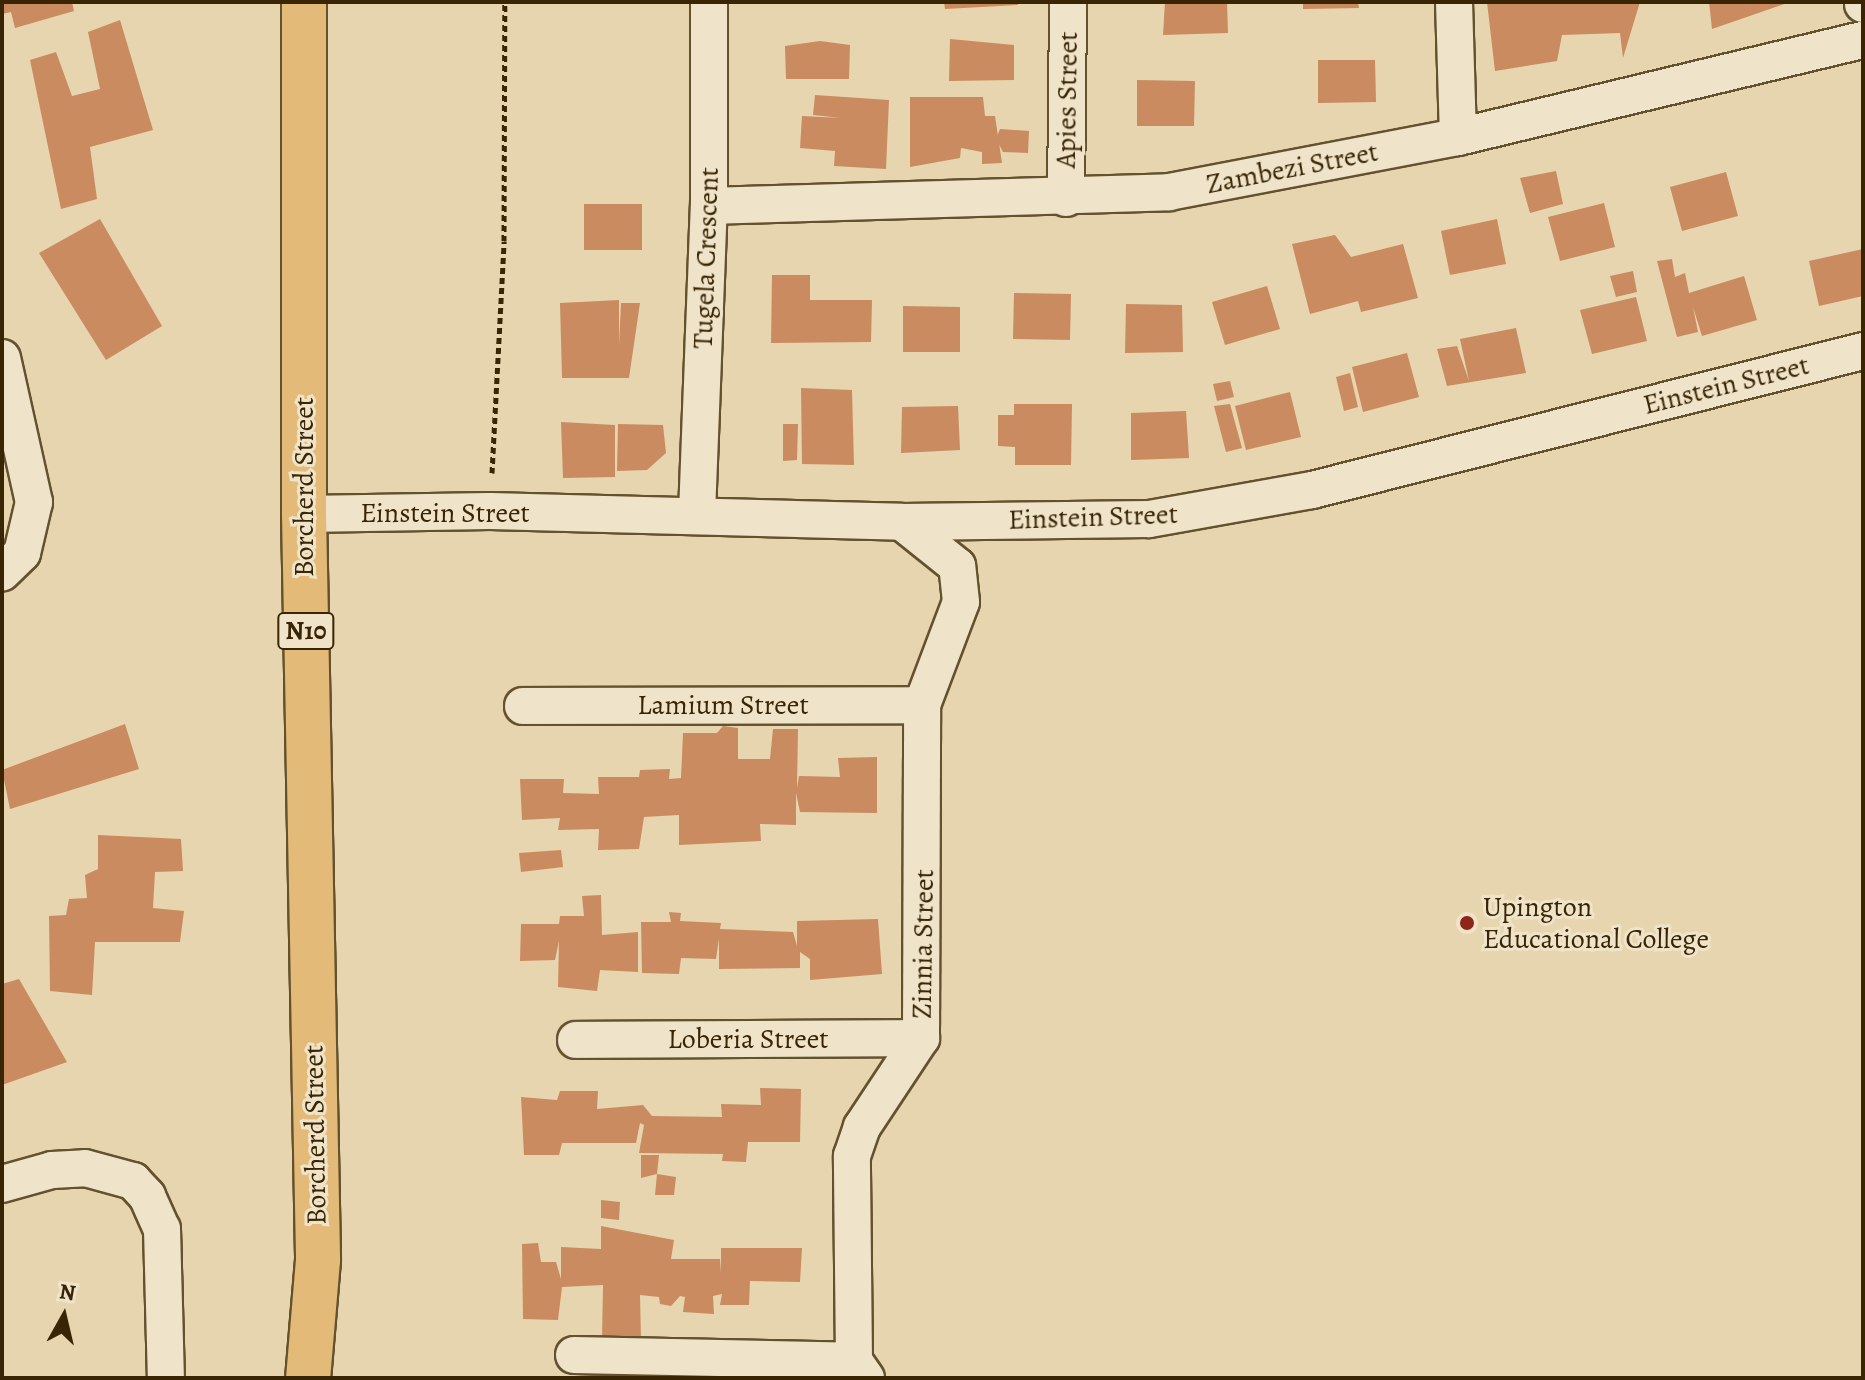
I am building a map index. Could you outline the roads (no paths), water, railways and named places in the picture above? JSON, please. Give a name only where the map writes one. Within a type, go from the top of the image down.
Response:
[{"type":"highway","name":"Borcherd Street","points":[[304,2],[304,514],[318,1260],[308,1378]]},
{"type":"highway","name":"Borcherd Street","points":[[318,1260],[334,1378]]},
{"type":"street","name":"Tugela Crescent","points":[[697,514],[709,206],[709,2]]},
{"type":"street","name":"Apies Street","points":[[1066,198],[1068,2]]},
{"type":"street","points":[[1454,2],[1458,137]]},
{"type":"street","name":"Zambezi Street","points":[[709,206],[1066,198],[1169,192],[1458,137],[1863,40]]},
{"type":"street","name":"Einstein Street","points":[[304,514],[490,511],[697,514],[902,522],[1114,520],[1200,512],[1312,490],[1863,351]]},
{"type":"street","points":[[2,358],[34,502],[22,553],[2,572]]},
{"type":"street","name":"Zinnia Street","points":[[860,1369],[852,1156],[862,1127],[921,1038],[922,705],[955,627],[962,581],[949,555],[902,522]]},
{"type":"street","name":"Lamium Street","points":[[523,706],[922,705]]},
{"type":"street","name":"Loberia Street","points":[[576,1040],[921,1038]]},
{"type":"street","points":[[2,1184],[52,1170],[85,1168],[133,1181],[147,1196],[162,1229],[166,1378]]},
{"type":"street","points":[[574,1355],[860,1369]]},
{"type":"place","name":"Upington Educational College","points":[[1467,923]]}]
